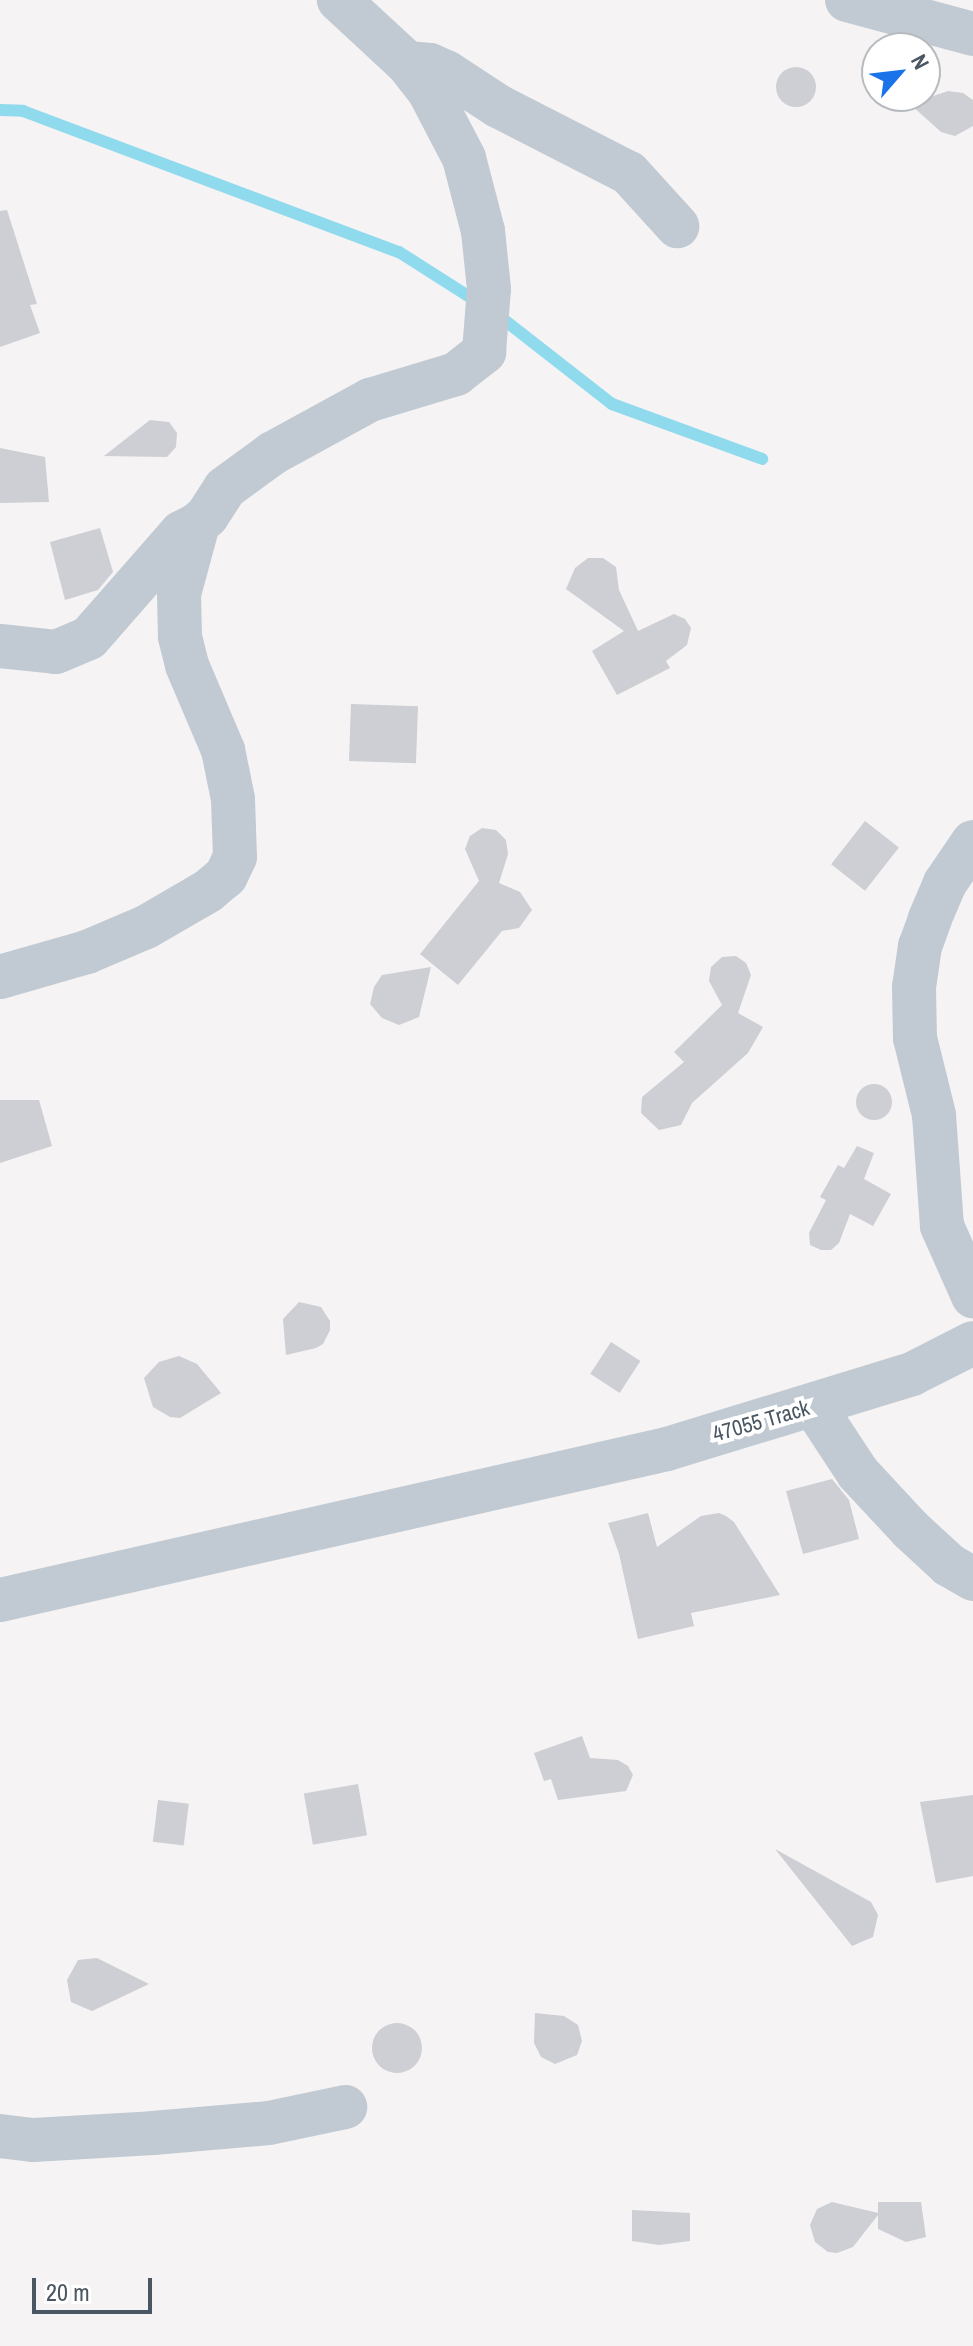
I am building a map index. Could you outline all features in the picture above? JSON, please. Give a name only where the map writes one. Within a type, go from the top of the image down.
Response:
[{"type":"street","points":[[0,977],[87,952],[146,927],[208,891],[226,876],[235,857],[237,830],[223,750],[187,665],[180,636],[179,594],[198,524],[225,488],[273,453],[370,400],[456,374],[484,352],[489,289],[478,201],[464,158],[442,114],[407,63],[339,0]]},
{"type":"street","points":[[847,0],[973,34]]},
{"type":"street","points":[[407,63],[446,72],[498,106],[629,173],[677,226]]},
{"type":"street","points":[[0,646],[56,652],[81,643],[181,533],[198,524]]},
{"type":"street","points":[[973,842],[945,883],[930,919],[920,946],[914,987],[915,1038],[934,1115],[942,1226],[973,1296]]},
{"type":"street","name":"47055 Track","points":[[0,1600],[667,1449],[912,1374],[973,1343]]},
{"type":"street","points":[[814,1406],[858,1473],[911,1530],[949,1565],[973,1579]]},
{"type":"street","points":[[0,2136],[74,2139],[168,2132],[269,2123],[345,2107]]},
{"type":"building","points":[[796,67],[810,73],[816,87],[810,101],[796,107],[782,101],[776,87],[782,73]]},
{"type":"building","points":[[941,93],[963,93],[973,100],[973,126],[955,136],[941,132],[919,112],[941,112]]},
{"type":"building","points":[[7,210],[37,304],[30,305],[40,333],[0,347],[0,211]]},
{"type":"building","points":[[150,420],[169,422],[177,433],[176,447],[167,457],[104,456]]},
{"type":"building","points":[[0,448],[45,457],[49,502],[0,503]]},
{"type":"building","points":[[100,528],[113,572],[98,590],[65,600],[50,542]]},
{"type":"building","points":[[588,558],[603,558],[616,567],[619,590],[638,631],[674,614],[685,619],[691,628],[687,645],[666,661],[670,668],[617,695],[592,651],[624,631],[566,589],[575,568]]},
{"type":"building","points":[[351,704],[418,706],[416,763],[349,761]]},
{"type":"building","points":[[865,821],[899,847],[865,891],[831,864]]},
{"type":"building","points":[[482,828],[496,830],[506,840],[508,854],[499,883],[520,892],[532,910],[519,928],[502,931],[458,985],[420,954],[479,881],[465,849],[470,836]]},
{"type":"building","points":[[736,956],[746,963],[751,975],[738,1013],[763,1027],[748,1053],[692,1103],[681,1125],[659,1130],[641,1113],[642,1097],[684,1062],[674,1052],[722,1005],[709,981],[711,967],[722,957]]},
{"type":"building","points":[[431,967],[419,1017],[399,1025],[382,1018],[370,1004],[374,987],[382,975]]},
{"type":"building","points":[[874,1084],[887,1089],[892,1102],[887,1115],[874,1120],[861,1115],[856,1102],[861,1089]]},
{"type":"building","points":[[0,1100],[39,1100],[52,1146],[0,1163]]},
{"type":"building","points":[[857,1146],[874,1153],[864,1179],[891,1194],[873,1226],[850,1214],[839,1243],[831,1250],[821,1250],[810,1245],[809,1233],[826,1200],[820,1197],[838,1165],[844,1168]]},
{"type":"building","points":[[299,1302],[321,1307],[330,1321],[330,1330],[323,1344],[316,1348],[286,1355],[283,1319]]},
{"type":"building","points":[[611,1342],[640,1361],[620,1393],[590,1374]]},
{"type":"building","points":[[179,1356],[197,1364],[221,1393],[180,1418],[170,1417],[153,1407],[144,1378],[159,1362]]},
{"type":"building","points":[[832,1479],[849,1500],[859,1539],[803,1554],[786,1491]]},
{"type":"building","points":[[648,1513],[657,1547],[701,1516],[719,1513],[726,1516],[734,1522],[780,1595],[691,1613],[694,1626],[638,1639],[619,1554],[608,1523]]},
{"type":"building","points":[[582,1736],[590,1758],[618,1760],[628,1766],[633,1775],[626,1791],[558,1800],[551,1779],[544,1781],[534,1753]]},
{"type":"building","points":[[358,1784],[367,1835],[313,1845],[304,1794]]},
{"type":"building","points":[[973,1795],[973,1876],[936,1883],[920,1802]]},
{"type":"building","points":[[158,1800],[189,1804],[184,1845],[153,1842]]},
{"type":"building","points":[[775,1849],[871,1902],[878,1915],[873,1937],[852,1946]]},
{"type":"building","points":[[97,1958],[149,1984],[92,2011],[71,2002],[67,1980],[78,1960]]},
{"type":"building","points":[[535,2013],[564,2016],[578,2025],[582,2041],[577,2055],[555,2064],[541,2057],[534,2043]]},
{"type":"building","points":[[397,2023],[414,2031],[422,2048],[414,2065],[397,2073],[380,2065],[372,2048],[380,2031]]},
{"type":"building","points":[[832,2202],[878,2213],[878,2202],[921,2202],[926,2237],[906,2242],[878,2229],[878,2215],[853,2247],[837,2253],[828,2252],[815,2242],[810,2225],[817,2209]]},
{"type":"building","points":[[632,2210],[690,2213],[690,2241],[659,2245],[632,2241]]},
{"type":"waterway","points":[[0,110],[23,111],[399,252],[479,303]]},
{"type":"waterway","points":[[498,315],[612,404],[762,459]]}]
